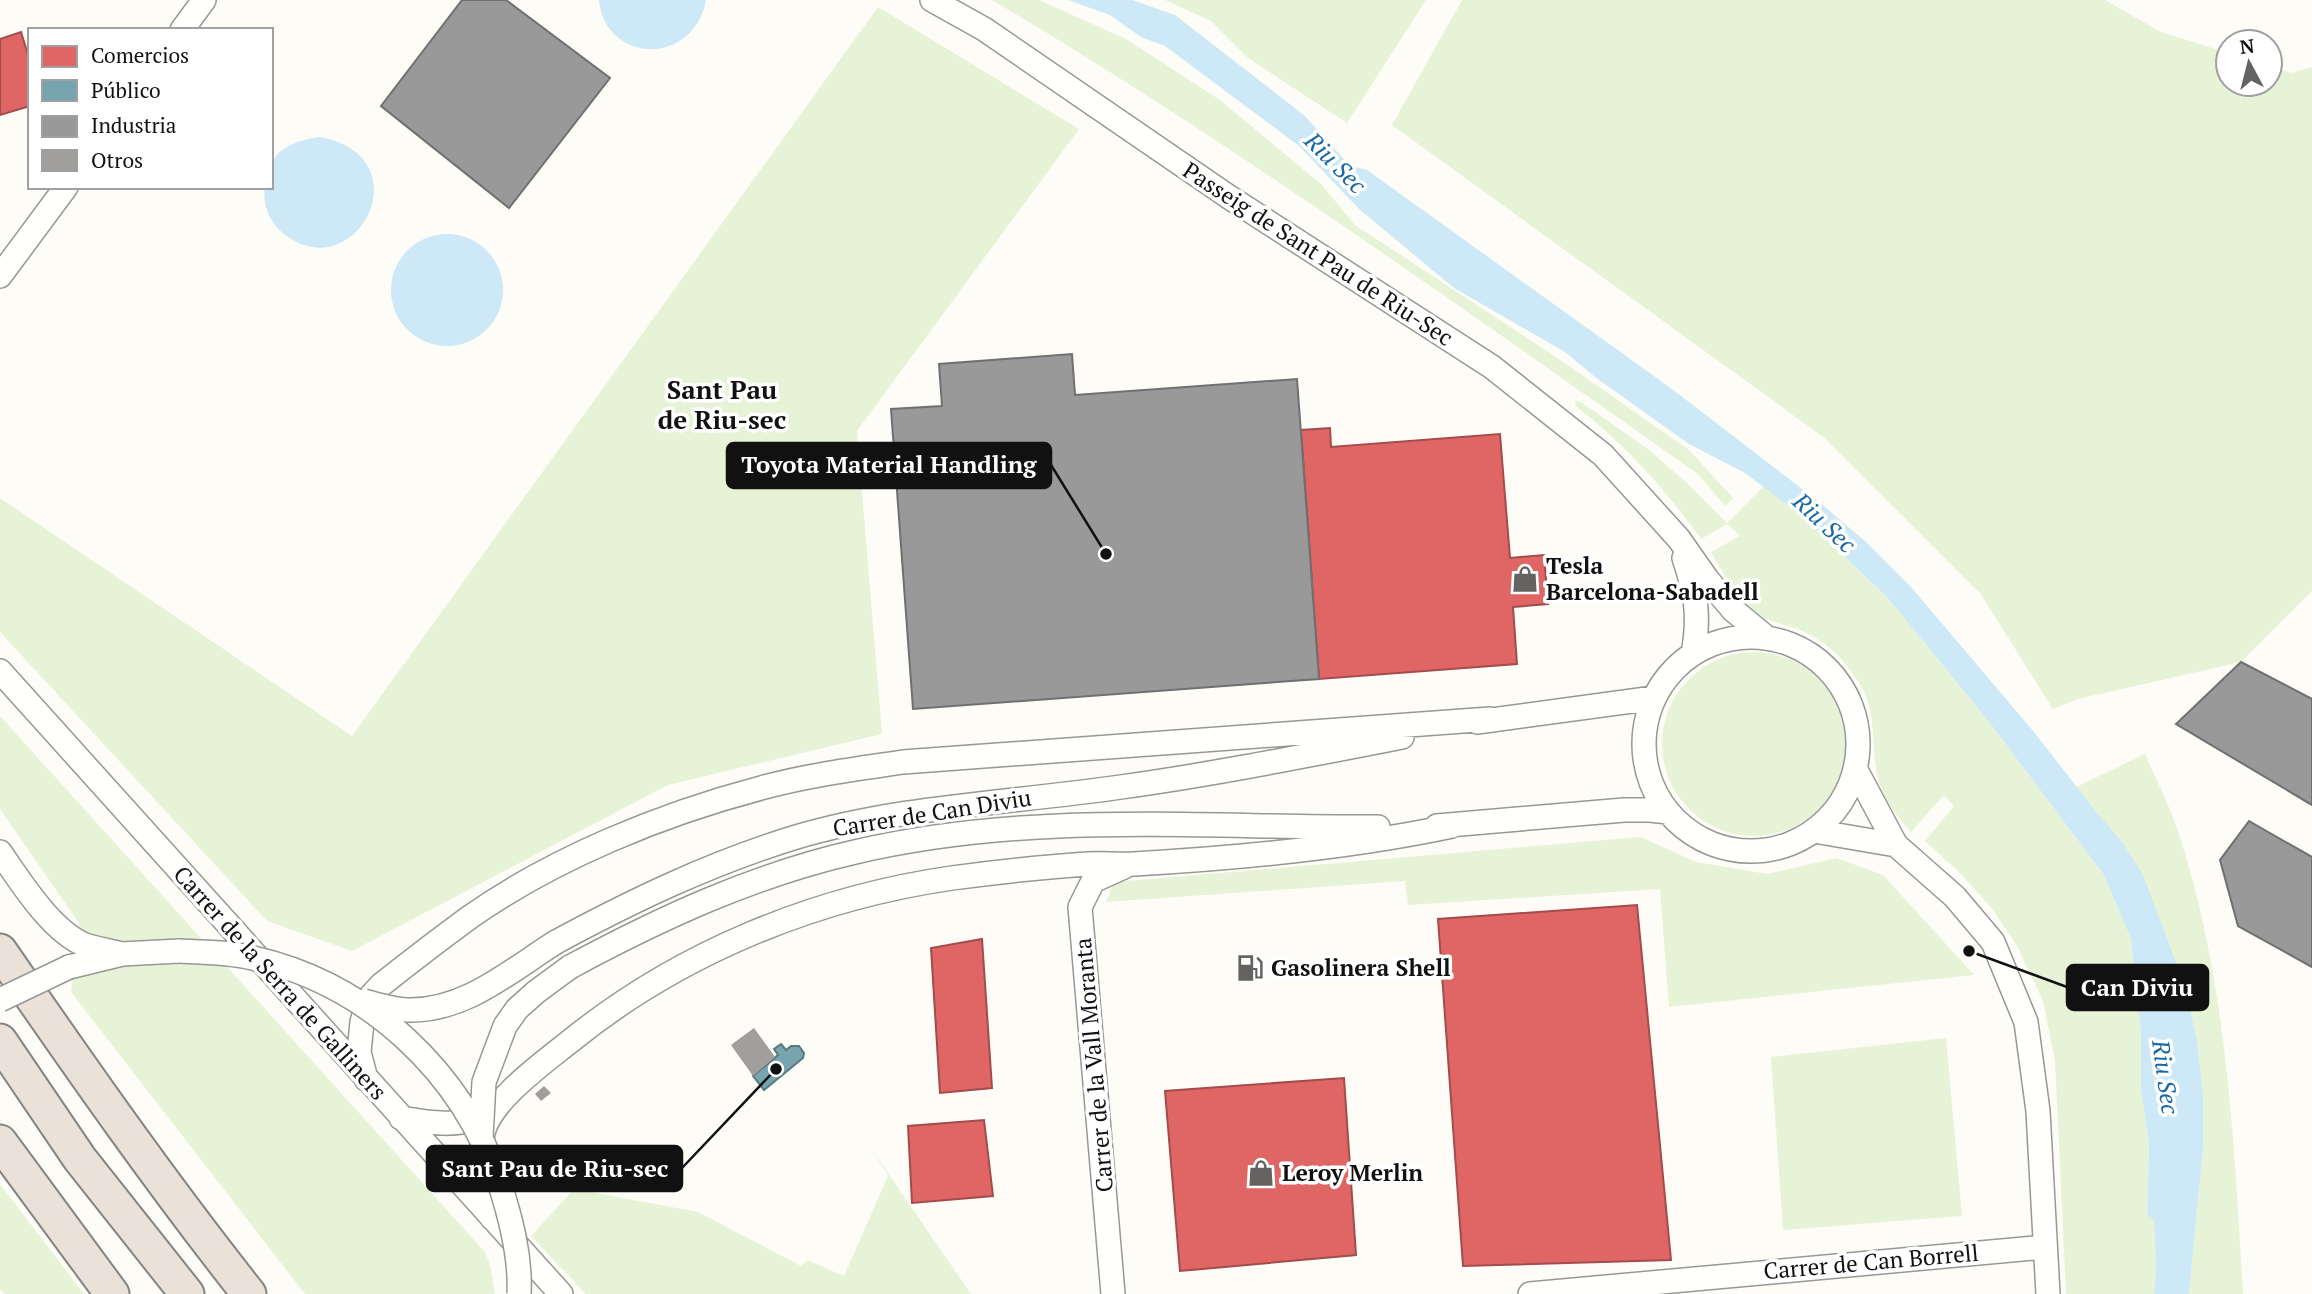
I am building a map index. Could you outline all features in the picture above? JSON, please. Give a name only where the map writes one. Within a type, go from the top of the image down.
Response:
[{"type":"highway","points":[[0,951],[80,1068],[198,1230],[249,1294]]},
{"type":"highway","points":[[0,1041],[80,1159],[187,1294]]},
{"type":"highway","points":[[0,1142],[113,1294]]},
{"type":"street","points":[[183,28],[204,0]]},
{"type":"street","name":"Passeig de Sant Pau de Riu-Sec","points":[[932,0],[984,29],[1229,197],[1492,367],[1603,455],[1679,539],[1733,610],[1767,638]]},
{"type":"street","points":[[0,276],[65,189]]},
{"type":"street","name":"Passeig de Sant Pau de Riu-Sec","points":[[1679,539],[1694,587],[1698,626],[1693,654]]},
{"type":"street","points":[[1767,638],[1803,650],[1826,666],[1838,680],[1848,696],[1857,723],[1859,742],[1856,770],[1850,788],[1840,804],[1829,819],[1814,831],[1784,846],[1740,851],[1717,846],[1695,836],[1668,812],[1651,784],[1644,752],[1647,719],[1654,698],[1674,669],[1693,654],[1729,639],[1767,638]]},
{"type":"street","name":"Carrer de la Serra de Galliners","points":[[0,671],[561,1294]]},
{"type":"street","name":"Carrer de Can Diviu","points":[[366,1079],[359,1052],[362,1022],[369,998],[381,985],[471,916],[568,861],[644,827],[762,787],[903,762],[1490,719],[1654,698]]},
{"type":"street","name":"Carrer de Can Diviu","points":[[352,998],[409,1010],[453,1004],[482,990],[556,942],[630,902],[696,873],[794,838],[853,823],[913,811],[1121,788],[1312,755],[1490,719]]},
{"type":"street","points":[[1856,770],[1896,845],[1955,897],[1993,942],[2026,1022],[2038,1111],[2048,1294]]},
{"type":"street","name":"Carrer de Can Diviu","points":[[492,1218],[482,1136],[485,1127],[484,1082],[506,1026],[517,1009],[570,967],[621,940],[704,901],[778,874],[855,852],[938,837],[1012,828],[1214,823],[1301,827],[1452,826],[1624,810],[1668,812]]},
{"type":"street","name":"Carrer de Can Diviu","points":[[485,1127],[544,1062],[613,1009],[726,944],[831,904],[950,878],[1090,864],[1132,864],[1297,850],[1410,835],[1452,826]]},
{"type":"street","points":[[1814,831],[1896,845]]},
{"type":"street","points":[[0,852],[58,926],[83,944],[122,954]]},
{"type":"street","name":"Carrer de la Vall Moranta","points":[[1113,1294],[1080,906],[1093,881],[1132,864]]},
{"type":"street","points":[[0,1000],[69,967],[122,954],[179,951],[224,953],[253,958],[318,980],[352,998],[375,1013],[419,1050],[485,1127],[515,1241],[520,1294]]},
{"type":"street","name":"Carrer de Can Diviu","points":[[281,984],[334,993],[361,991],[381,985]]},
{"type":"street","points":[[401,1118],[440,1125],[470,1122],[485,1127]]},
{"type":"street","name":"Carrer de Can Borrell","points":[[1530,1294],[2045,1247]]},
{"type":"green space","points":[[992,0],[1039,0],[1126,39],[1220,100],[1322,185],[1355,225],[1559,359],[1689,450],[1733,498],[1725,506],[1698,474],[1437,291],[1173,112]]},
{"type":"green space","points":[[1165,0],[1426,0],[1347,123],[1248,58],[1211,21]]},
{"type":"green space","points":[[1462,0],[2105,0],[2161,32],[2214,49],[2214,98],[2284,98],[2284,71],[2291,73],[2312,67],[2312,591],[2241,662],[2078,699],[2053,709],[1980,593],[1822,436],[1392,125]]},
{"type":"green space","points":[[878,7],[1079,129],[857,431],[882,734],[668,785],[352,951],[267,921],[0,632],[0,498],[352,736]]},
{"type":"green space","points":[[1575,400],[1649,450],[1727,523],[1764,486],[1802,516],[1888,598],[1990,723],[2104,875],[2131,939],[2141,1031],[2141,1089],[2149,1146],[2147,1214],[2154,1219],[2154,1294],[2066,1294],[2055,1061],[2043,1001],[2017,946],[1990,906],[1959,872],[1925,841],[1954,806],[1944,795],[1911,832],[1890,806],[1881,788],[1867,700],[1850,670],[1819,640],[1752,611],[1732,587],[1711,552],[1740,536],[1727,524],[1701,539],[1643,468],[1576,406]]},
{"type":"green space","points":[[1754,652],[1789,659],[1805,667],[1819,679],[1831,693],[1839,709],[1846,744],[1839,779],[1831,795],[1819,809],[1805,821],[1789,829],[1754,836],[1719,829],[1703,821],[1689,809],[1677,795],[1669,779],[1662,744],[1669,709],[1677,693],[1689,679],[1703,667],[1719,659]]},
{"type":"green space","points":[[0,716],[485,1252],[495,1294],[305,1294],[71,992],[79,923],[0,809]]},
{"type":"green space","points":[[2145,754],[2180,837],[2208,949],[2232,1121],[2243,1294],[2189,1294],[2203,1148],[2203,1094],[2197,1040],[2185,986],[2097,813],[2076,787]]},
{"type":"green space","points":[[1641,837],[1696,862],[1767,874],[1837,858],[1883,875],[1974,975],[1669,1007],[1660,889],[1408,905],[1405,881],[1106,902],[1114,882]]},
{"type":"green space","points":[[1946,1038],[1962,1216],[1783,1230],[1771,1057]]},
{"type":"green space","points":[[870,1147],[971,1294],[586,1294],[531,1236],[574,1189],[698,1212],[801,1266],[807,1260],[844,1276],[888,1176]]},
{"type":"green space","points":[[0,1184],[84,1294],[6,1294],[0,1290]]},
{"type":"water","points":[[599,0],[706,0],[698,22],[685,37],[668,46],[650,49],[632,46],[617,36],[605,21]]},
{"type":"water","name":"Riu Sec","points":[[1068,0],[1132,0],[1175,15],[1305,116],[1350,166],[1367,170],[1672,389],[1819,502],[1866,542],[1911,587],[2034,732],[2122,842],[2143,875],[2185,986],[2197,1040],[2203,1094],[2203,1148],[2189,1294],[2154,1294],[2154,1220],[2147,1214],[2149,1146],[2141,1089],[2141,1031],[2131,939],[2104,875],[1990,723],[1888,598],[1802,516],[1745,473],[1689,444],[1595,377],[1565,352],[1454,288],[1358,208],[1299,146],[1165,46],[1141,37],[1110,15]]},
{"type":"water","points":[[320,137],[352,149],[369,168],[374,191],[368,214],[355,233],[334,245],[310,247],[279,230],[268,213],[264,194],[265,189],[273,189],[275,157],[299,141]]},
{"type":"water","points":[[447,234],[468,239],[486,251],[498,269],[503,290],[498,311],[486,329],[468,341],[447,346],[426,341],[408,329],[396,311],[391,290],[396,269],[408,251],[426,239]]},
{"type":"building: Comercios","points":[[21,32],[28,55],[28,107],[0,115],[0,39]]},
{"type":"building: Comercios","points":[[1330,428],[1331,447],[1500,434],[1510,558],[1544,555],[1548,604],[1513,607],[1517,664],[1319,679],[1301,430]]},
{"type":"building: Comercios","points":[[1637,905],[1671,1260],[1463,1266],[1438,919]]},
{"type":"building: Comercios","points":[[982,939],[992,1088],[940,1093],[931,948]]},
{"type":"building: Comercios","name":"Leroy Merlin","points":[[1344,1078],[1356,1255],[1180,1271],[1165,1091]]},
{"type":"building: Comercios","points":[[984,1120],[993,1196],[912,1203],[908,1126]]},
{"type":"building: Público","points":[[781,1044],[786,1050],[791,1046],[799,1046],[804,1053],[803,1058],[764,1090],[753,1076],[778,1055],[774,1049]]},
{"type":"building: Industria","points":[[462,0],[506,0],[610,78],[509,208],[381,106]]},
{"type":"building: Industria","points":[[1072,354],[1075,395],[1297,379],[1319,679],[913,709],[891,409],[942,406],[939,364]]},
{"type":"building: Industria","points":[[2241,662],[2312,699],[2312,805],[2176,724]]},
{"type":"building: Industria","points":[[2249,821],[2312,857],[2312,967],[2238,926],[2220,860]]},
{"type":"building: Otros","points":[[754,1028],[775,1057],[753,1076],[731,1045]]},
{"type":"building: Otros","points":[[544,1086],[551,1093],[541,1101],[535,1094]]},
{"type":"place","name":"Toyota Material Handling","points":[[1106,554]]},
{"type":"place","name":"Tesla Barcelona-Sabadell","points":[[1525,579]]},
{"type":"place","name":"Can Diviu","points":[[1969,951]]},
{"type":"place","name":"Gasolinera Shell","points":[[1250,968]]},
{"type":"place","name":"Sant Pau de Riu-sec","points":[[776,1069]]},
{"type":"place","name":"Leroy Merlin","points":[[1261,1173]]},
{"type":"district","name":"Sant Pau de Riu-sec","points":[[722,405]]}]
